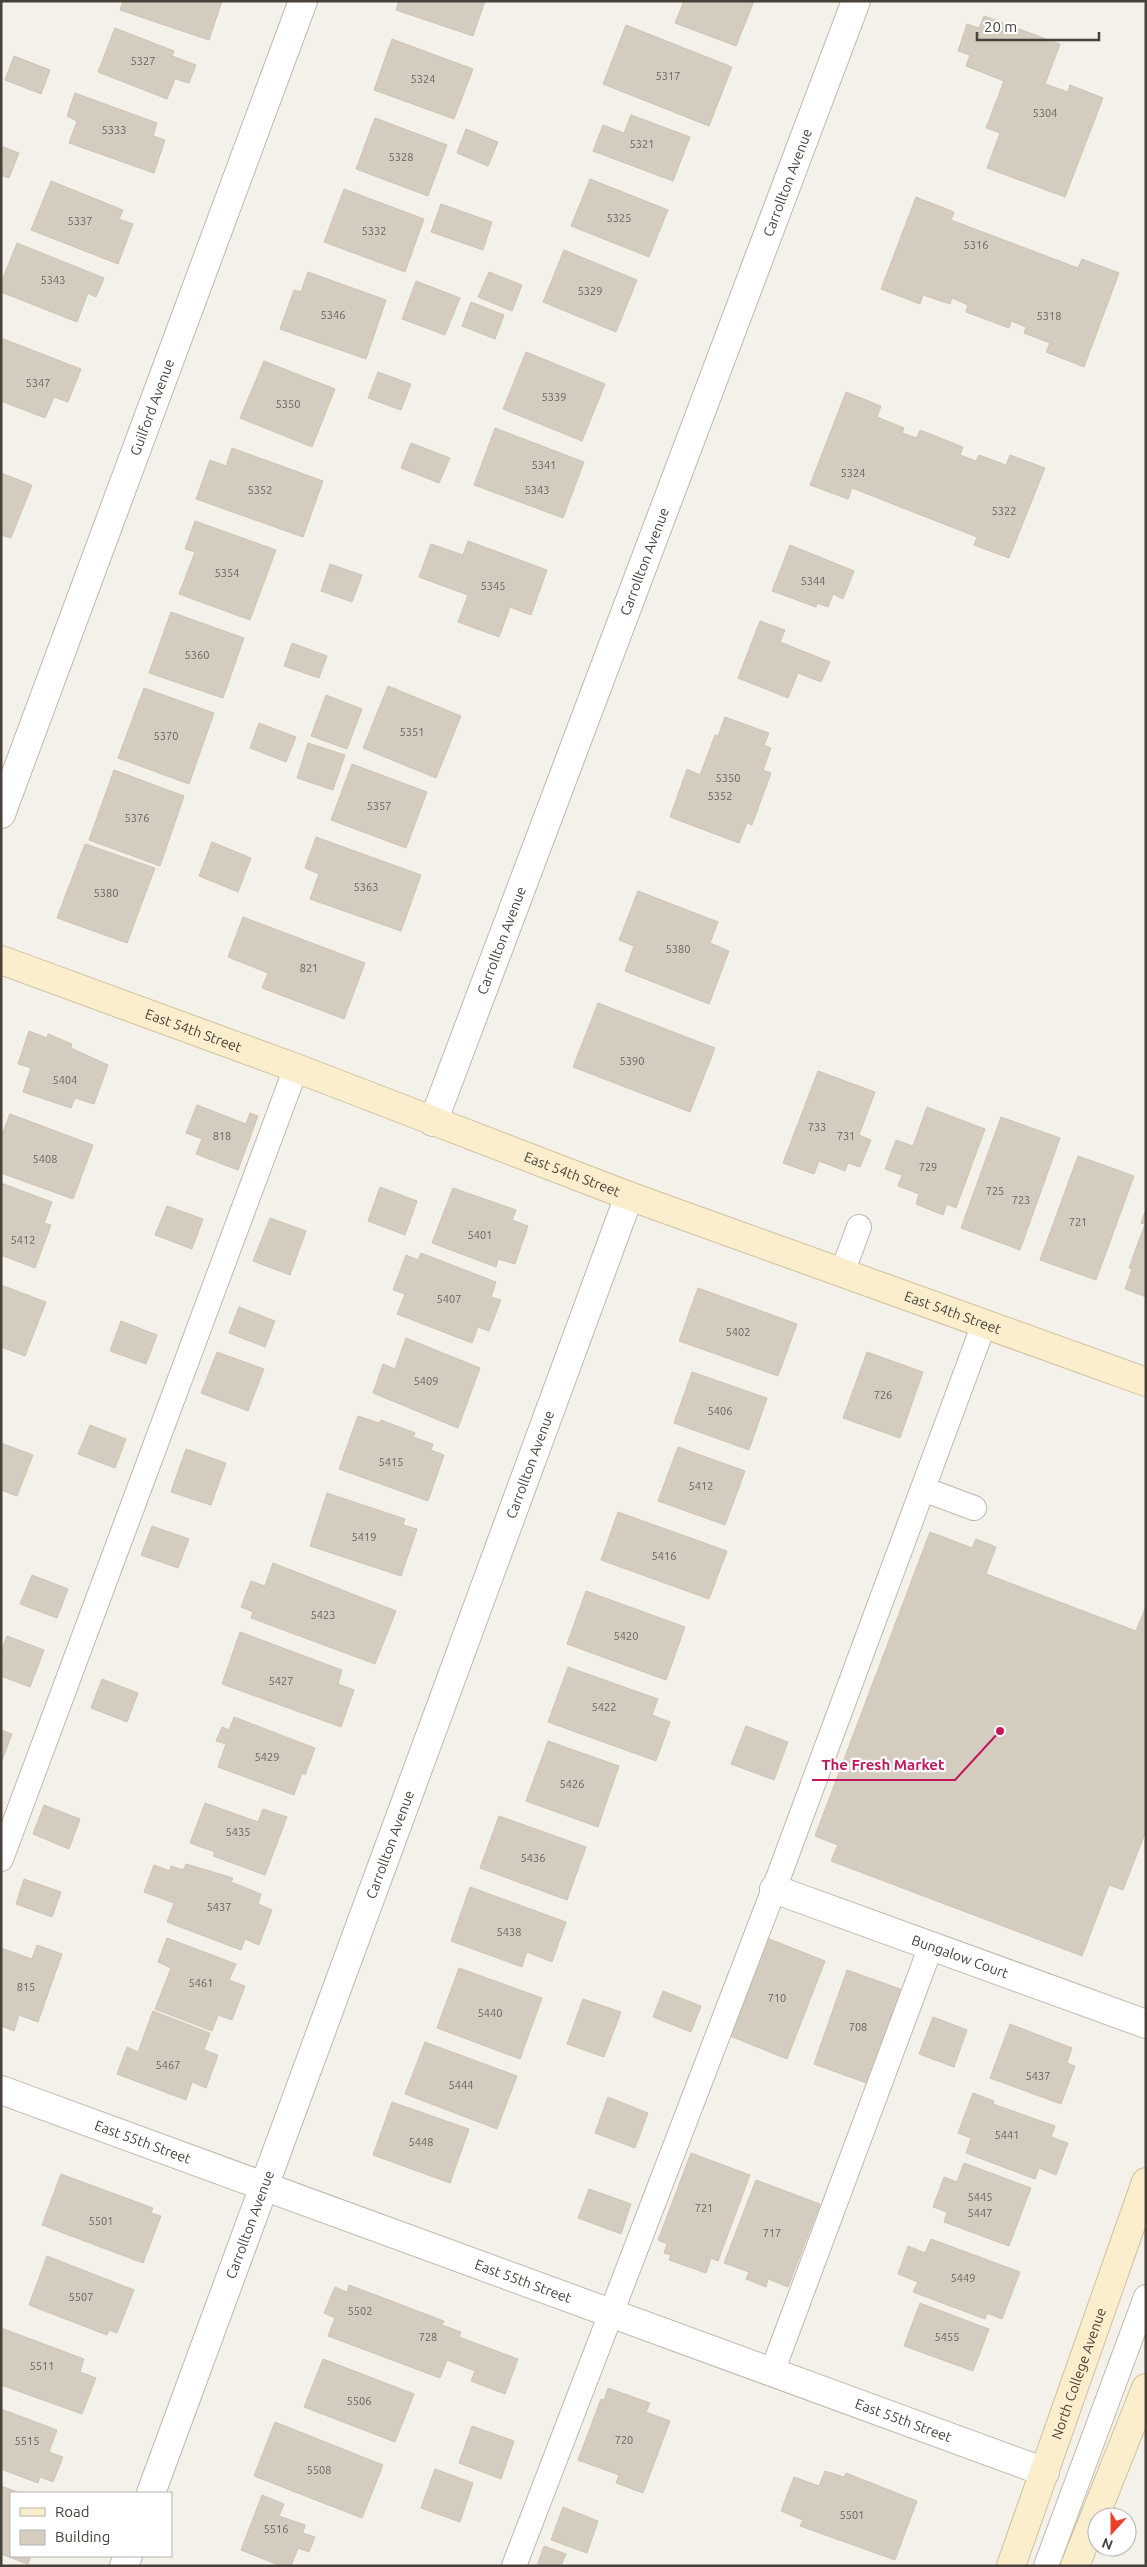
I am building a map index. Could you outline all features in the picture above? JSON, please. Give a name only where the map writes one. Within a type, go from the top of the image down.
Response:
[{"type":"street","name":"Guilford Avenue","points":[[1,814],[304,1]]},
{"type":"street","name":"Carrollton Avenue","points":[[433,1122],[856,1]]},
{"type":"street","name":"East 54th Street","points":[[1,960],[296,1068],[629,1196],[1146,1382]]},
{"type":"street","name":"Carrollton Avenue","points":[[151,2492],[629,1196]]},
{"type":"street","name":"Bungalow Court","points":[[774,1889],[1146,2024]]},
{"type":"street","name":"East 55th Street","points":[[1,2090],[1045,2472]]},
{"type":"street","name":"North College Avenue","points":[[1012,2566],[1146,2182]]},
{"type":"street","points":[[1075,2566],[1146,2388]]},
{"type":"lane","points":[[1,1859],[296,1068]]},
{"type":"lane","points":[[842,1273],[859,1227]]},
{"type":"lane","points":[[514,2566],[609,2312],[774,1889],[984,1324]]},
{"type":"lane","points":[[923,1489],[974,1508]]},
{"type":"lane","points":[[772,2372],[931,1946]]},
{"type":"lane","points":[[1046,2566],[1146,2297]]},
{"type":"building","points":[[123,1],[222,1],[209,40],[120,10]]},
{"type":"building","points":[[399,1],[485,1],[473,36],[396,10]]},
{"type":"building","points":[[684,1],[754,1],[736,46],[675,23]]},
{"type":"building","points":[[984,16],[1060,44],[1045,84],[1068,92],[1070,85],[1103,98],[1065,197],[987,168],[1000,133],[986,128],[1004,81],[966,66],[970,55],[958,51],[967,24],[979,28]]},
{"type":"building","points":[[626,25],[732,67],[709,126],[603,84]]},
{"type":"building","points":[[115,28],[174,51],[172,56],[196,65],[189,83],[175,79],[167,99],[98,72]]},
{"type":"building","points":[[392,39],[473,69],[454,119],[374,90]]},
{"type":"building","points":[[14,56],[50,70],[41,94],[5,80]]},
{"type":"building","points":[[75,93],[157,123],[153,136],[165,140],[154,173],[69,143],[77,121],[67,116]]},
{"type":"building","points":[[631,115],[690,137],[673,181],[593,151],[603,125],[624,133]]},
{"type":"building","points":[[375,118],[447,145],[428,196],[356,169]]},
{"type":"building","points":[[466,129],[498,142],[488,166],[457,153]]},
{"type":"building","points":[[1,146],[19,153],[9,178],[1,175]]},
{"type":"building","points":[[590,179],[668,210],[649,257],[571,226]]},
{"type":"building","points":[[51,181],[123,210],[119,219],[133,224],[118,264],[31,230]]},
{"type":"building","points":[[344,189],[424,219],[405,272],[324,242]]},
{"type":"building","points":[[916,197],[954,212],[951,220],[1078,268],[1082,259],[1119,273],[1084,367],[1046,352],[1050,343],[1024,333],[1026,327],[1011,321],[1009,328],[966,312],[968,305],[952,298],[950,304],[923,295],[920,304],[881,289]]},
{"type":"building","points":[[441,204],[492,222],[483,250],[431,232]]},
{"type":"building","points":[[17,243],[104,278],[96,297],[88,293],[77,322],[1,292],[1,283]]},
{"type":"building","points":[[564,250],[637,280],[616,332],[543,302]]},
{"type":"building","points":[[308,272],[386,300],[366,359],[280,329],[294,290],[301,292]]},
{"type":"building","points":[[489,272],[522,285],[512,311],[478,297]]},
{"type":"building","points":[[416,281],[460,298],[445,335],[402,319]]},
{"type":"building","points":[[471,302],[504,315],[495,339],[462,326]]},
{"type":"building","points":[[1,338],[81,369],[68,402],[54,397],[45,418],[1,401]]},
{"type":"building","points":[[526,352],[605,384],[582,441],[503,409]]},
{"type":"building","points":[[264,361],[335,389],[312,447],[240,418]]},
{"type":"building","points":[[378,372],[411,384],[401,410],[368,398]]},
{"type":"building","points":[[846,392],[881,406],[877,417],[904,428],[902,433],[917,438],[920,430],[963,447],[960,455],[976,461],[979,455],[1006,465],[1010,455],[1045,468],[1009,558],[974,545],[977,537],[852,488],[848,499],[810,485]]},
{"type":"building","points":[[495,428],[584,462],[563,518],[474,485]]},
{"type":"building","points":[[411,443],[450,458],[439,483],[401,468]]},
{"type":"building","points":[[232,448],[323,481],[303,537],[196,499],[210,460],[226,466]]},
{"type":"building","points":[[1,473],[32,485],[11,538],[1,535]]},
{"type":"building","points":[[195,521],[276,550],[250,620],[179,594],[195,552],[185,549]]},
{"type":"building","points":[[468,541],[547,570],[531,615],[510,607],[499,637],[458,622],[468,595],[419,577],[431,544],[463,555]]},
{"type":"building","points":[[790,545],[854,571],[843,599],[833,594],[828,607],[817,603],[816,607],[772,591]]},
{"type":"building","points":[[330,564],[362,575],[352,602],[321,591]]},
{"type":"building","points":[[171,612],[244,638],[223,698],[149,673]]},
{"type":"building","points":[[760,621],[785,630],[780,642],[830,662],[821,682],[798,673],[788,698],[738,678]]},
{"type":"building","points":[[292,643],[327,656],[319,678],[284,666]]},
{"type":"building","points":[[388,686],[461,716],[436,778],[363,748]]},
{"type":"building","points":[[144,688],[214,713],[189,784],[118,758]]},
{"type":"building","points":[[326,695],[362,709],[347,749],[311,736]]},
{"type":"building","points":[[725,717],[769,733],[764,745],[771,748],[763,770],[771,773],[752,825],[747,823],[739,843],[670,817],[687,769],[700,775],[715,735],[718,736]]},
{"type":"building","points":[[259,723],[296,737],[286,762],[250,748]]},
{"type":"building","points":[[308,743],[345,755],[333,790],[297,778]]},
{"type":"building","points":[[352,764],[427,792],[406,848],[331,820]]},
{"type":"building","points":[[114,770],[184,796],[160,866],[89,840]]},
{"type":"building","points":[[316,837],[421,875],[401,931],[310,899],[319,874],[305,868]]},
{"type":"building","points":[[212,842],[251,858],[238,892],[199,876]]},
{"type":"building","points":[[85,844],[155,868],[127,943],[57,918]]},
{"type":"building","points":[[638,891],[718,922],[710,943],[729,951],[709,1004],[625,971],[634,946],[619,940]]},
{"type":"building","points":[[243,917],[365,963],[344,1019],[262,988],[268,973],[228,957]]},
{"type":"building","points":[[598,1003],[715,1048],[690,1112],[573,1067]]},
{"type":"building","points":[[29,1031],[47,1038],[48,1034],[72,1044],[71,1048],[108,1065],[94,1104],[75,1098],[71,1108],[23,1092],[31,1068],[18,1064]]},
{"type":"building","points":[[818,1071],[875,1092],[859,1135],[871,1140],[860,1167],[848,1163],[845,1171],[819,1161],[814,1174],[783,1163]]},
{"type":"building","points":[[197,1105],[246,1124],[250,1113],[258,1116],[238,1170],[196,1154],[202,1139],[186,1133]]},
{"type":"building","points":[[927,1107],[985,1129],[956,1208],[947,1204],[943,1215],[916,1204],[919,1194],[898,1186],[902,1175],[885,1169],[896,1140],[913,1146]]},
{"type":"building","points":[[10,1114],[93,1145],[73,1199],[1,1173],[1,1145],[4,1138],[1,1137]]},
{"type":"building","points":[[1001,1117],[1060,1138],[1020,1250],[961,1228]]},
{"type":"building","points":[[1078,1156],[1134,1176],[1096,1280],[1040,1260]]},
{"type":"building","points":[[1,1183],[52,1202],[44,1223],[51,1225],[35,1268],[1,1255]]},
{"type":"building","points":[[380,1187],[417,1201],[405,1235],[368,1221]]},
{"type":"building","points":[[453,1188],[516,1210],[512,1220],[528,1226],[515,1264],[498,1259],[496,1267],[432,1243]]},
{"type":"building","points":[[167,1206],[203,1219],[192,1249],[155,1235]]},
{"type":"building","points":[[1146,1209],[1146,1297],[1125,1289],[1132,1269],[1129,1268],[1145,1224],[1141,1223]]},
{"type":"building","points":[[270,1218],[306,1231],[290,1275],[253,1261]]},
{"type":"building","points":[[421,1253],[496,1282],[491,1297],[501,1300],[489,1331],[478,1327],[472,1343],[397,1314],[405,1294],[393,1290],[406,1255],[418,1260]]},
{"type":"building","points":[[1,1285],[46,1302],[25,1356],[1,1347]]},
{"type":"building","points":[[698,1288],[797,1324],[778,1376],[679,1341]]},
{"type":"building","points":[[239,1307],[275,1321],[265,1347],[229,1333]]},
{"type":"building","points":[[121,1321],[157,1335],[146,1364],[110,1351]]},
{"type":"building","points":[[406,1338],[480,1368],[458,1428],[373,1393],[383,1364],[395,1369]]},
{"type":"building","points":[[217,1352],[264,1369],[248,1411],[201,1393]]},
{"type":"building","points":[[867,1352],[923,1372],[900,1438],[843,1418]]},
{"type":"building","points":[[692,1372],[767,1398],[749,1450],[674,1423]]},
{"type":"building","points":[[358,1416],[379,1423],[381,1420],[415,1433],[413,1437],[433,1444],[431,1450],[444,1455],[428,1501],[339,1469]]},
{"type":"building","points":[[90,1425],[126,1439],[115,1468],[78,1454]]},
{"type":"building","points":[[1,1443],[33,1455],[17,1496],[1,1490]]},
{"type":"building","points":[[678,1447],[745,1471],[725,1525],[658,1501]]},
{"type":"building","points":[[186,1449],[226,1463],[211,1505],[171,1492]]},
{"type":"building","points":[[327,1493],[405,1519],[403,1525],[417,1529],[401,1576],[310,1546]]},
{"type":"building","points":[[618,1512],[727,1551],[709,1599],[601,1560]]},
{"type":"building","points":[[152,1526],[189,1539],[178,1568],[141,1555]]},
{"type":"building","points":[[930,1532],[972,1548],[976,1539],[996,1547],[986,1574],[1136,1631],[1146,1606],[1146,1831],[1123,1890],[1109,1885],[1082,1956],[831,1861],[838,1845],[815,1836]]},
{"type":"building","points":[[273,1563],[396,1611],[375,1664],[251,1618],[253,1612],[241,1607],[251,1581],[265,1586]]},
{"type":"building","points":[[32,1575],[68,1589],[57,1618],[20,1604]]},
{"type":"building","points":[[586,1591],[685,1627],[666,1680],[567,1644]]},
{"type":"building","points":[[240,1632],[342,1670],[338,1684],[354,1690],[341,1727],[222,1684]]},
{"type":"building","points":[[7,1636],[44,1650],[30,1687],[1,1676],[1,1652]]},
{"type":"building","points":[[568,1667],[658,1699],[652,1715],[670,1722],[656,1761],[548,1722]]},
{"type":"building","points":[[102,1679],[138,1693],[127,1722],[91,1708]]},
{"type":"building","points":[[234,1717],[315,1748],[305,1775],[302,1773],[294,1795],[218,1767],[226,1744],[216,1741],[222,1727],[229,1730]]},
{"type":"building","points":[[746,1726],[788,1742],[774,1780],[731,1764]]},
{"type":"building","points":[[1,1730],[12,1734],[1,1763]]},
{"type":"building","points":[[548,1741],[619,1766],[598,1827],[526,1801]]},
{"type":"building","points":[[205,1803],[258,1822],[263,1809],[287,1817],[265,1875],[213,1856],[215,1852],[190,1843]]},
{"type":"building","points":[[44,1805],[80,1819],[69,1849],[33,1834]]},
{"type":"building","points":[[499,1816],[586,1847],[567,1900],[480,1868]]},
{"type":"building","points":[[186,1864],[233,1878],[231,1882],[261,1894],[258,1904],[272,1910],[259,1945],[245,1939],[241,1950],[167,1922],[174,1903],[144,1892],[154,1865],[170,1871],[171,1866],[183,1870]]},
{"type":"building","points":[[24,1879],[61,1892],[52,1917],[16,1904]]},
{"type":"building","points":[[470,1887],[566,1922],[552,1962],[527,1952],[522,1967],[451,1941]]},
{"type":"building","points":[[167,1938],[236,1964],[229,1980],[245,1986],[232,2020],[218,2015],[212,2031],[155,2009],[171,1968],[158,1962]]},
{"type":"building","points":[[767,1938],[825,1961],[787,2059],[730,2036]]},
{"type":"building","points":[[37,1945],[62,1954],[38,2022],[19,2015],[14,2031],[1,2026],[1,1948],[32,1959]]},
{"type":"building","points":[[459,1968],[542,1998],[520,2059],[437,2028]]},
{"type":"building","points":[[847,1970],[903,1990],[869,2084],[814,2064]]},
{"type":"building","points":[[663,1991],[701,2006],[691,2032],[653,2017]]},
{"type":"building","points":[[583,1999],[621,2012],[604,2057],[567,2044]]},
{"type":"building","points":[[153,2011],[210,2033],[204,2050],[218,2055],[206,2088],[192,2082],[186,2100],[117,2074],[127,2047],[138,2052]]},
{"type":"building","points":[[933,2017],[967,2030],[954,2067],[919,2054]]},
{"type":"building","points":[[1010,2024],[1072,2048],[1067,2063],[1075,2066],[1061,2104],[990,2078]]},
{"type":"building","points":[[425,2042],[517,2076],[497,2129],[405,2094]]},
{"type":"building","points":[[973,2093],[994,2101],[993,2104],[1055,2126],[1051,2137],[1068,2143],[1056,2175],[1039,2168],[1035,2179],[966,2153],[971,2138],[958,2133]]},
{"type":"building","points":[[608,2097],[648,2113],[635,2148],[595,2133]]},
{"type":"building","points":[[392,2102],[469,2129],[450,2183],[373,2155]]},
{"type":"building","points":[[691,2153],[750,2175],[718,2261],[711,2258],[706,2273],[669,2260],[671,2255],[664,2253],[667,2244],[658,2240]]},
{"type":"building","points":[[964,2163],[1031,2188],[1009,2246],[944,2222],[947,2212],[933,2207],[944,2177],[957,2182]]},
{"type":"building","points":[[61,2174],[153,2208],[151,2213],[161,2216],[143,2263],[42,2225]]},
{"type":"building","points":[[756,2180],[820,2204],[788,2287],[768,2279],[766,2287],[746,2279],[749,2272],[724,2263]]},
{"type":"building","points":[[589,2189],[631,2204],[621,2234],[578,2218]]},
{"type":"building","points":[[931,2239],[1020,2272],[1002,2319],[987,2313],[985,2319],[913,2292],[918,2282],[898,2274],[908,2246],[925,2253]]},
{"type":"building","points":[[47,2256],[134,2290],[117,2333],[109,2330],[107,2335],[29,2305]]},
{"type":"building","points":[[349,2285],[444,2321],[442,2325],[461,2332],[459,2337],[518,2359],[505,2394],[471,2381],[475,2371],[447,2360],[440,2378],[328,2336],[335,2318],[324,2313],[335,2287],[347,2292]]},
{"type":"building","points":[[920,2303],[989,2329],[973,2371],[904,2346]]},
{"type":"building","points":[[1,2328],[84,2359],[80,2372],[96,2378],[82,2414],[1,2385],[1,2355],[4,2347],[1,2346]]},
{"type":"building","points":[[323,2359],[414,2394],[395,2442],[304,2407]]},
{"type":"building","points":[[608,2388],[650,2403],[646,2412],[670,2421],[643,2493],[616,2483],[619,2475],[578,2460],[601,2399],[604,2400]]},
{"type":"building","points":[[1,2409],[57,2430],[49,2452],[63,2457],[53,2482],[40,2477],[38,2483],[1,2469]]},
{"type":"building","points":[[275,2422],[383,2465],[362,2518],[254,2476]]},
{"type":"building","points":[[472,2426],[514,2441],[501,2479],[459,2463]]},
{"type":"building","points":[[435,2469],[473,2483],[460,2522],[421,2508]]},
{"type":"building","points":[[825,2471],[844,2477],[846,2473],[917,2501],[895,2560],[800,2526],[803,2520],[781,2511],[794,2477],[819,2486]]},
{"type":"building","points":[[1,2486],[17,2492],[10,2492],[10,2557],[31,2557],[28,2564],[1,2554]]},
{"type":"building","points":[[262,2495],[284,2504],[279,2516],[305,2525],[303,2533],[315,2537],[309,2552],[298,2548],[291,2566],[281,2566],[241,2550]]},
{"type":"building","points":[[563,2507],[598,2521],[587,2553],[551,2540]]},
{"type":"building","points":[[544,2546],[566,2554],[561,2566],[537,2566]]},
{"type":"place","name":"The Fresh Market","points":[[1000,1731]]}]
